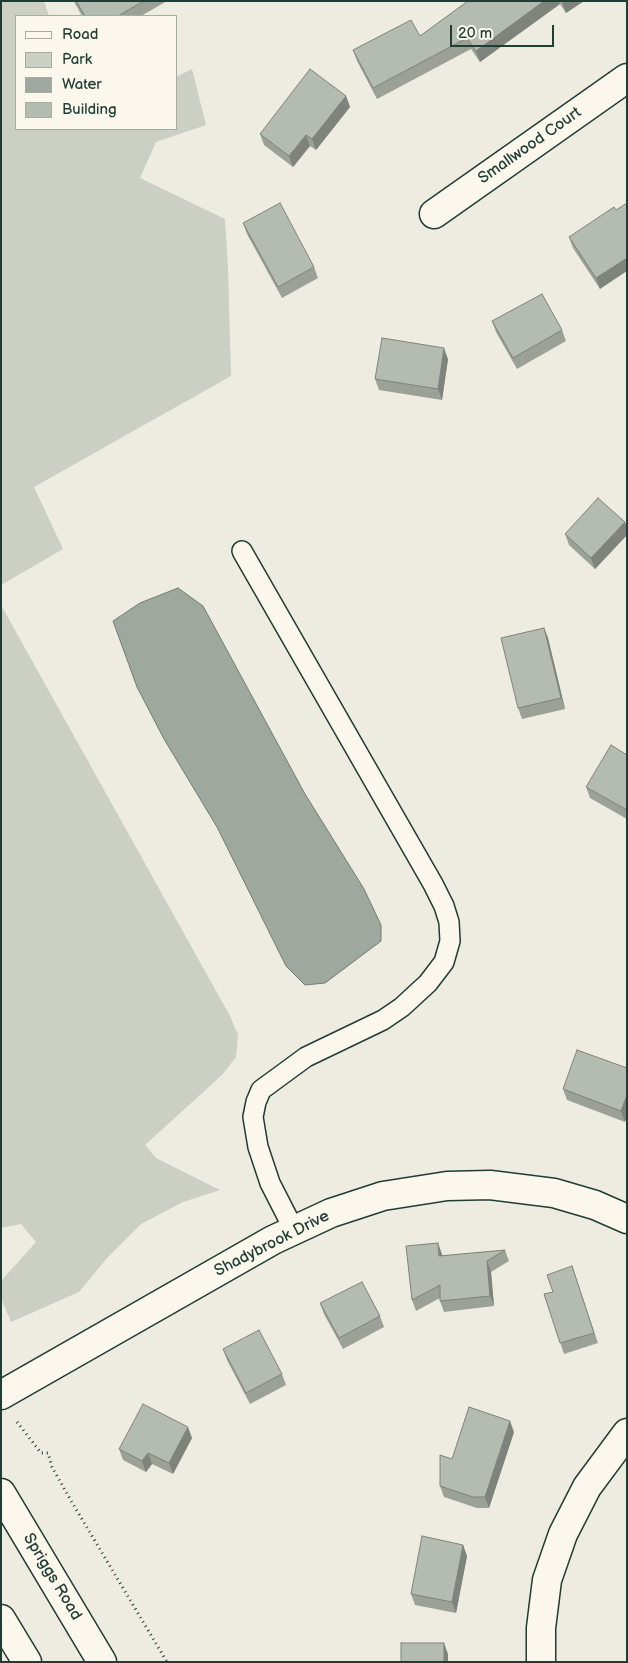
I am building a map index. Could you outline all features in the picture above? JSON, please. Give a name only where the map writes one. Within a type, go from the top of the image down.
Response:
[{"type":"street","name":"Smallwood Court","points":[[434,214],[627,78]]},
{"type":"street","name":"Shadybrook Drive","points":[[7,1406],[273,1240],[331,1213],[383,1196],[447,1186],[490,1184],[554,1193],[596,1205],[627,1219]]},
{"type":"street","points":[[541,1662],[541,1628],[547,1580],[563,1534],[587,1487],[627,1433]]},
{"type":"street","name":"Spriggs Road","points":[[1,1493],[102,1662]]},
{"type":"street","points":[[1,1619],[27,1662]]},
{"type":"lane","points":[[242,551],[433,884],[444,906],[449,922],[450,941],[444,962],[428,984],[402,1007],[383,1020],[306,1057],[262,1090],[256,1102],[253,1117],[258,1147],[270,1183],[294,1230]]},
{"type":"path","points":[[7,1406],[41,1453],[48,1453],[52,1466],[70,1500],[167,1662]]},
{"type":"green space","points":[[1,1],[44,1],[49,15],[15,15],[15,130],[178,130],[178,76],[192,69],[206,125],[156,142],[140,178],[225,219],[231,376],[34,487],[63,549],[1,585]]},
{"type":"green space","points":[[1,605],[230,1016],[238,1035],[236,1057],[222,1075],[145,1145],[156,1158],[220,1190],[183,1202],[141,1224],[108,1257],[79,1292],[11,1322],[1,1298],[1,1281],[36,1242],[21,1224],[1,1228]]},
{"type":"water","points":[[178,588],[203,606],[305,794],[364,889],[381,925],[381,941],[325,983],[305,985],[286,966],[217,827],[164,739],[137,687],[113,621],[140,603]]},
{"type":"building","points":[[76,1],[144,1],[120,15],[84,15]]},
{"type":"building","points":[[468,1],[544,1],[476,51],[467,38],[373,88],[353,50],[411,20],[420,36]]},
{"type":"building","points":[[310,69],[346,96],[312,139],[306,135],[289,156],[260,134]]},
{"type":"building","points":[[280,203],[314,267],[278,287],[243,223]]},
{"type":"building","points":[[627,203],[627,258],[596,278],[569,237],[614,207],[616,210]]},
{"type":"building","points":[[542,294],[562,330],[513,358],[492,321]]},
{"type":"building","points":[[382,338],[444,348],[438,389],[375,379]]},
{"type":"building","points":[[598,498],[625,522],[591,558],[565,534]]},
{"type":"building","points":[[544,628],[561,698],[518,708],[501,638]]},
{"type":"building","points":[[611,745],[627,755],[627,810],[586,787]]},
{"type":"building","points":[[577,1050],[627,1068],[627,1095],[621,1111],[563,1089]]},
{"type":"building","points":[[438,1243],[439,1256],[505,1250],[487,1261],[490,1296],[440,1301],[440,1285],[412,1300],[406,1246]]},
{"type":"building","points":[[572,1266],[594,1333],[560,1343],[544,1294],[553,1292],[547,1275]]},
{"type":"building","points":[[362,1282],[380,1316],[339,1338],[320,1303]]},
{"type":"building","points":[[259,1330],[282,1374],[246,1393],[223,1349]]},
{"type":"building","points":[[143,1404],[188,1427],[169,1463],[148,1453],[142,1461],[119,1449]]},
{"type":"building","points":[[469,1407],[510,1421],[485,1497],[473,1497],[440,1486],[440,1455],[452,1459]]},
{"type":"building","points":[[422,1536],[463,1545],[452,1602],[411,1594]]},
{"type":"building","points":[[401,1643],[444,1643],[444,1662],[401,1662]]}]
